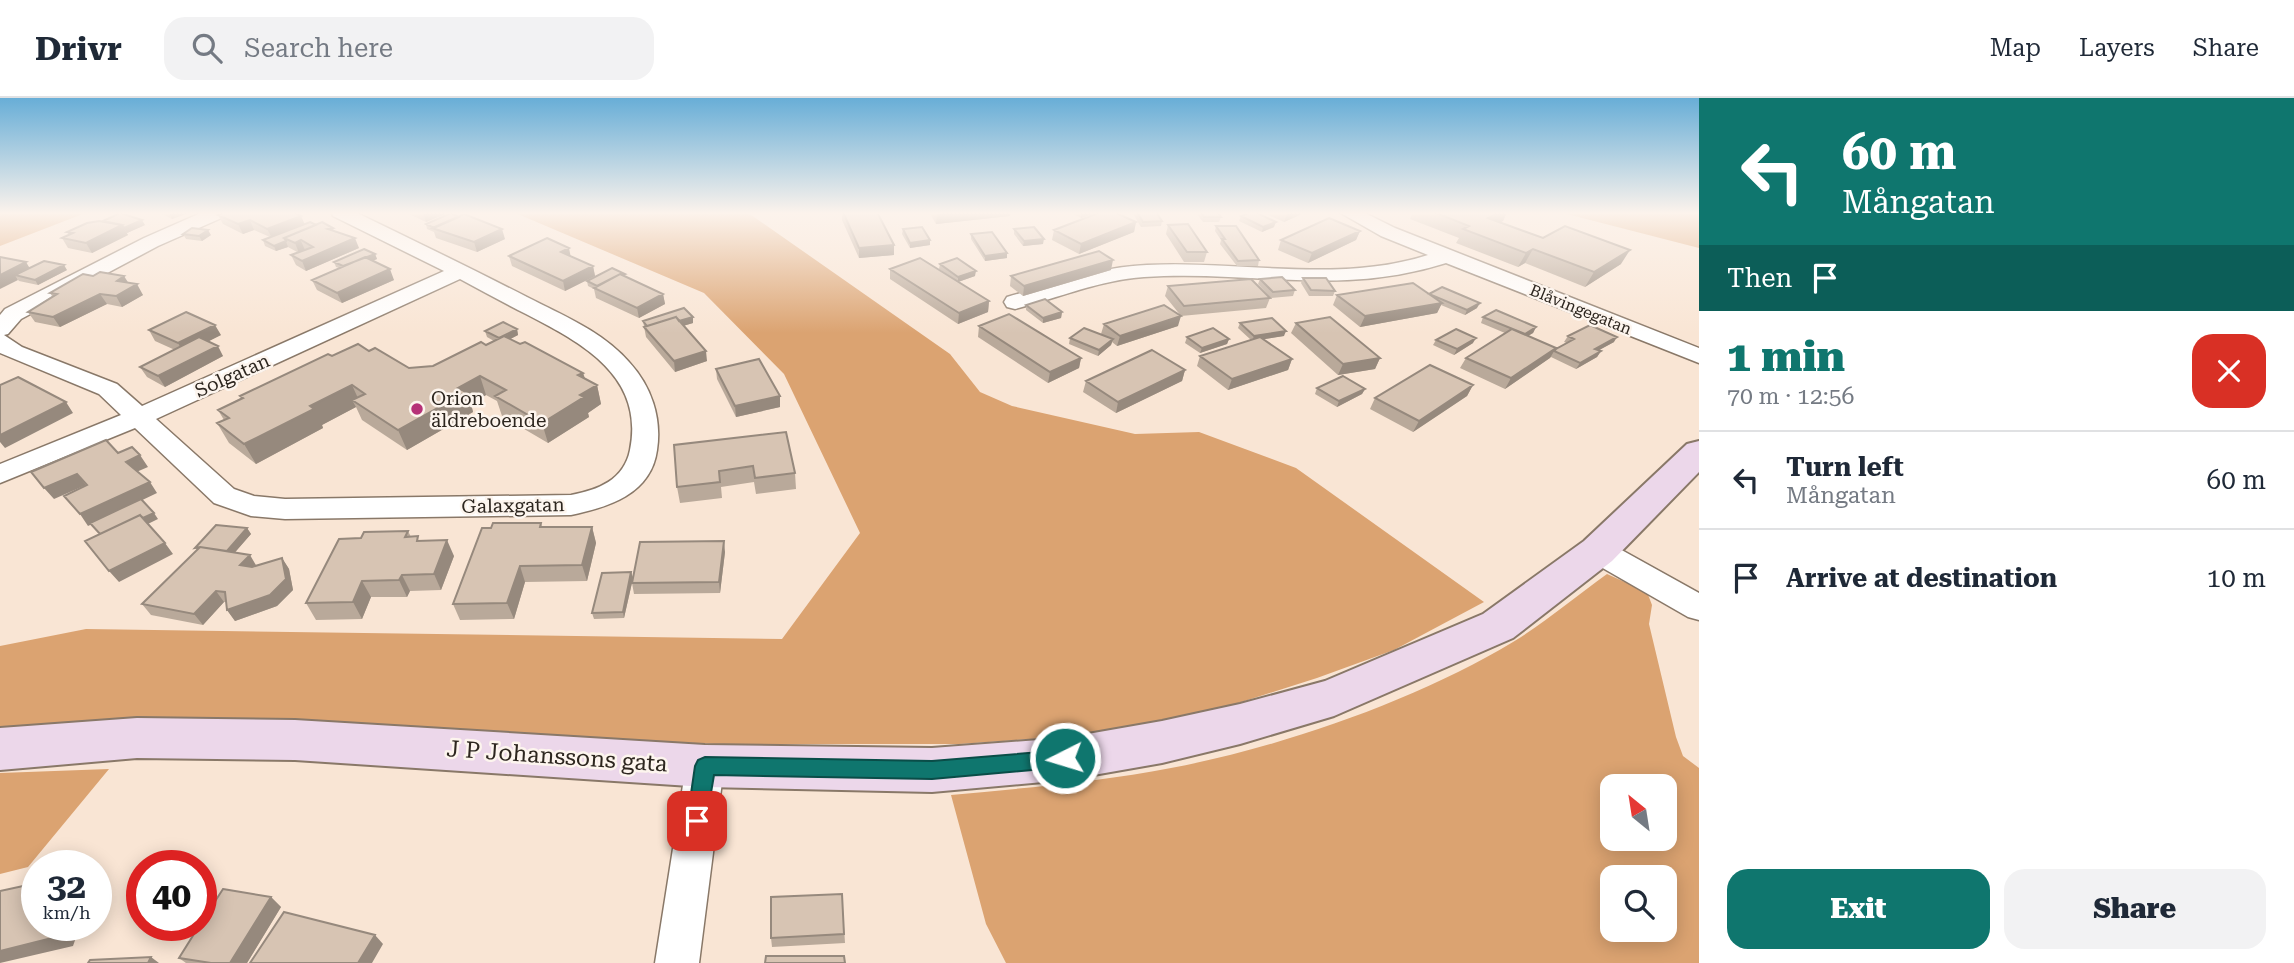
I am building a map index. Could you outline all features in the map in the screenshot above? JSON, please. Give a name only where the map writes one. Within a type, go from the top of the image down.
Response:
[{"type":"street","points":[[0,329],[13,314],[130,252]]},
{"type":"street","name":"Galaxgatan","points":[[0,341],[15,352],[108,389],[224,496],[251,506],[285,509],[570,505],[600,501],[623,486],[640,467],[645,445],[642,410],[632,382],[611,357],[590,339],[423,252]]},
{"type":"street","name":"Blåvingegatan","points":[[1437,252],[1699,356]]},
{"type":"street","points":[[1015,302],[1128,272],[1207,270],[1353,275],[1402,270],[1446,256]]},
{"type":"street","name":"Solgatan","points":[[0,474],[138,418],[461,271]]},
{"type":"street","name":"J P Johanssons gata","points":[[0,749],[137,738],[295,740],[705,766],[932,770],[1065,758],[1162,742],[1334,697],[1498,626],[1598,551],[1699,452]]},
{"type":"street","points":[[1598,551],[1699,608]]},
{"type":"street","points":[[677,963],[705,766]]},
{"type":"shaded area","points":[[608,252],[805,252],[950,354],[980,392],[1012,406],[1135,434],[1199,432],[1296,468],[1484,602],[1394,650],[1317,678],[1232,705],[1152,725],[1060,737],[959,744],[714,744],[309,723],[0,732],[0,646],[86,629],[782,639],[860,533],[784,374],[704,293]]},
{"type":"shaded area","points":[[1607,574],[1647,592],[1652,605],[1649,624],[1676,737],[1683,756],[1699,768],[1699,963],[1006,963],[986,924],[951,795],[1144,773],[1258,748],[1348,719],[1435,683],[1513,642]]},
{"type":"shaded area","points":[[109,769],[42,850],[21,850],[21,869],[0,874],[0,773]]},
{"type":"building","points":[[298,252],[322,252],[302,261],[291,255]]},
{"type":"building","points":[[356,252],[375,254],[343,266],[334,262]]},
{"type":"building","points":[[517,252],[562,252],[593,266],[563,281],[509,256]]},
{"type":"building","points":[[983,252],[1007,253],[985,256]]},
{"type":"building","points":[[1094,252],[1101,252],[1113,260],[1024,286],[1011,276]]},
{"type":"building","points":[[1232,252],[1254,252],[1259,260],[1238,261]]},
{"type":"building","points":[[1542,252],[1626,252],[1594,272]]},
{"type":"building","points":[[0,257],[26,262],[0,275]]},
{"type":"building","points":[[365,257],[390,269],[337,293],[312,280]]},
{"type":"building","points":[[920,258],[989,301],[959,313],[890,269]]},
{"type":"building","points":[[957,258],[976,271],[958,277],[940,264]]},
{"type":"building","points":[[44,261],[64,265],[35,280],[15,275]]},
{"type":"building","points":[[612,268],[625,274],[597,286],[587,281]]},
{"type":"building","points":[[100,272],[124,276],[117,281],[137,284],[116,296],[100,294],[53,317],[28,312],[57,294],[50,293],[83,274],[93,276]]},
{"type":"building","points":[[620,274],[663,294],[637,308],[594,288]]},
{"type":"building","points":[[1282,277],[1295,290],[1273,292],[1260,279]]},
{"type":"building","points":[[1303,278],[1326,278],[1335,291],[1311,290]]},
{"type":"building","points":[[1251,279],[1270,298],[1184,306],[1168,286]]},
{"type":"building","points":[[1413,283],[1442,303],[1365,316],[1337,295]]},
{"type":"building","points":[[1442,287],[1480,303],[1467,310],[1429,294]]},
{"type":"building","points":[[1045,299],[1062,312],[1043,318],[1026,305]]},
{"type":"building","points":[[1164,305],[1181,316],[1120,336],[1104,324]]},
{"type":"building","points":[[684,308],[693,317],[679,321],[676,317],[647,326],[643,321]]},
{"type":"building","points":[[1496,310],[1536,327],[1525,334],[1483,317]]},
{"type":"building","points":[[186,312],[215,325],[178,343],[149,330]]},
{"type":"building","points":[[1009,314],[1081,358],[1050,372],[979,326]]},
{"type":"building","points":[[676,317],[706,351],[674,361],[644,327]]},
{"type":"building","points":[[1330,317],[1380,358],[1343,364],[1296,323]]},
{"type":"building","points":[[1272,318],[1286,331],[1254,336],[1240,323]]},
{"type":"building","points":[[503,322],[517,329],[499,338],[485,331]]},
{"type":"building","points":[[1590,325],[1617,337],[1595,349],[1601,351],[1580,363],[1554,351],[1574,339],[1568,336]]},
{"type":"building","points":[[1084,328],[1113,339],[1099,350],[1070,338]]},
{"type":"building","points":[[1213,328],[1229,339],[1202,348],[1187,337]]},
{"type":"building","points":[[1456,329],[1476,338],[1457,349],[1436,340]]},
{"type":"building","points":[[1512,329],[1556,348],[1511,378],[1466,358]]},
{"type":"building","points":[[504,336],[520,344],[525,342],[583,373],[578,375],[597,385],[580,395],[584,397],[542,423],[495,396],[506,390],[480,376],[458,388],[466,392],[398,430],[352,400],[365,394],[352,385],[310,406],[314,409],[244,444],[217,423],[229,418],[218,410],[243,398],[240,396],[328,354],[332,356],[358,344],[369,351],[375,348],[409,368],[433,366],[481,342],[486,345]]},
{"type":"building","points":[[199,337],[218,346],[158,376],[140,367]]},
{"type":"building","points":[[1260,337],[1292,359],[1232,379],[1200,356]]},
{"type":"building","points":[[1152,350],[1185,370],[1118,402],[1086,381]]},
{"type":"building","points":[[759,359],[780,396],[735,406],[716,369]]},
{"type":"building","points":[[1430,365],[1473,385],[1419,421],[1375,398]]},
{"type":"building","points":[[1343,376],[1365,389],[1339,401],[1317,388]]},
{"type":"building","points":[[18,377],[66,402],[0,435],[0,385]]},
{"type":"building","points":[[786,432],[795,473],[755,478],[753,466],[719,471],[720,482],[677,487],[674,445]]},
{"type":"building","points":[[106,440],[118,453],[132,447],[140,455],[126,462],[150,482],[80,514],[64,496],[87,485],[77,474],[44,488],[31,472]]},
{"type":"building","points":[[141,499],[154,513],[143,518],[140,515],[100,534],[90,523]]},
{"type":"building","points":[[140,515],[165,543],[109,571],[85,541]]},
{"type":"building","points":[[493,523],[592,527],[582,565],[520,566],[507,603],[453,604],[482,528],[491,528]]},
{"type":"building","points":[[216,525],[247,528],[227,551],[195,548]]},
{"type":"building","points":[[408,531],[405,537],[418,536],[417,541],[447,540],[434,574],[402,575],[399,580],[362,581],[353,602],[306,603],[339,539],[361,538],[364,532]]},
{"type":"building","points":[[724,541],[719,582],[632,583],[640,542]]},
{"type":"building","points":[[200,547],[250,555],[240,565],[252,567],[282,558],[286,579],[270,595],[227,610],[225,592],[216,591],[194,614],[142,604]]},
{"type":"building","points":[[631,572],[623,612],[592,613],[602,573]]},
{"type":"building","points":[[21,886],[21,941],[40,941],[0,951],[0,891]]},
{"type":"building","points":[[223,889],[271,897],[230,963],[179,958],[190,941],[217,941],[217,898]]},
{"type":"building","points":[[842,894],[844,934],[771,938],[771,897]]},
{"type":"building","points":[[284,912],[375,935],[358,963],[250,963]]},
{"type":"building","points":[[766,956],[844,956],[845,963],[765,963]]},
{"type":"building","points":[[151,957],[148,963],[88,963],[90,960]]},
{"type":"place","name":"Orion äldreboende","points":[[417,409]]},
{"type":"route","points":[[697,821],[705,766],[932,770],[1065,758]]}]
